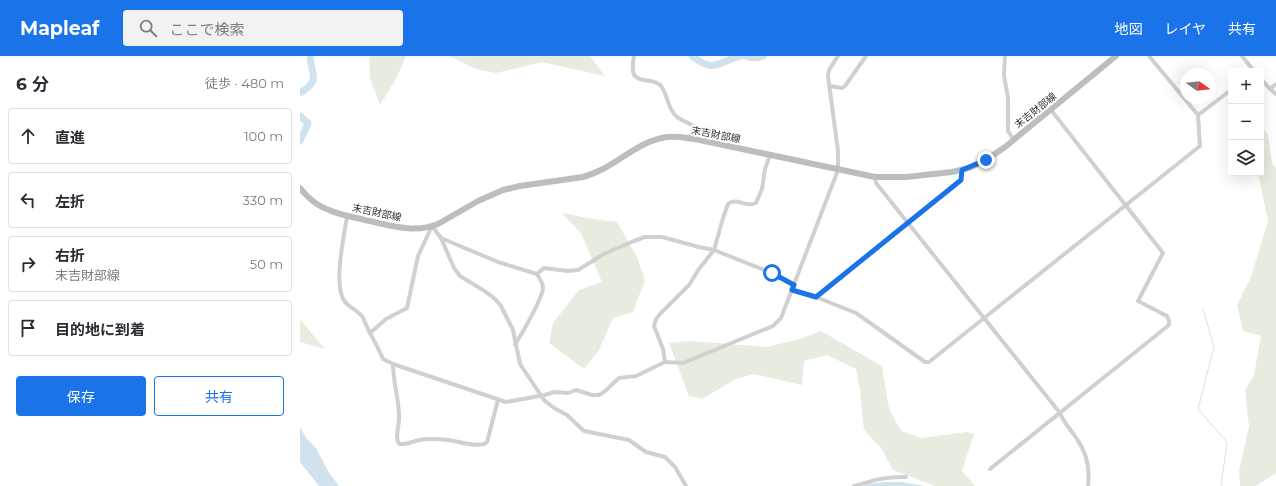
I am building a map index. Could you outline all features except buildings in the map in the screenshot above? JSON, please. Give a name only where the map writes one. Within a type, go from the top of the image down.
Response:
[{"type":"main road","name":"末吉財部線","points":[[300,188],[315,203],[329,210],[347,216],[400,228],[417,228],[432,226],[478,201],[503,190],[520,186],[583,177],[603,169],[640,146],[667,137],[688,138],[875,177],[906,177],[962,170],[970,168],[997,154],[1116,56]]},
{"type":"street","points":[[634,56],[633,72],[636,77],[660,85],[675,116],[692,125],[694,130],[688,138]]},
{"type":"street","points":[[347,216],[339,274],[340,293],[348,306],[356,310],[362,316],[378,346],[383,359],[393,364],[498,400],[511,402],[554,392],[568,393],[576,390],[592,395],[599,395],[619,378],[636,376],[665,362],[683,363],[773,326],[781,318],[838,170],[838,151],[828,76],[829,70],[838,56]]},
{"type":"street","points":[[830,86],[842,88],[845,86],[866,56]]},
{"type":"street","points":[[1005,56],[1004,75],[1008,98],[1008,131],[1014,140]]},
{"type":"street","points":[[792,290],[816,297],[856,313],[925,362],[928,362],[1200,146],[1198,115],[1149,56]]},
{"type":"street","points":[[1242,56],[1252,68]]},
{"type":"street","points":[[1264,82],[1276,94]]},
{"type":"street","points":[[1270,89],[1276,84]]},
{"type":"street","points":[[1198,115],[1228,92]]},
{"type":"street","points":[[990,469],[1168,325],[1169,321],[1167,316],[1138,301],[1163,253],[1050,110]]},
{"type":"street","points":[[665,362],[664,349],[654,326],[656,319],[689,285],[714,250],[728,204],[731,202],[751,205],[756,203],[762,189],[765,169],[770,155]]},
{"type":"street","points":[[816,297],[961,180],[962,170]]},
{"type":"street","points":[[875,177],[876,184],[1060,412],[1064,421],[1085,452],[1089,469],[1088,486]]},
{"type":"street","points":[[370,333],[386,319],[408,308],[418,256],[432,226],[441,238],[454,268],[460,276],[486,292],[501,306],[513,330],[520,364],[544,400],[554,408],[567,415],[584,431],[629,440],[646,452],[665,457],[670,461],[686,486]]},
{"type":"street","points":[[536,274],[544,268],[568,271],[578,270],[604,254],[645,237],[662,237],[699,248],[714,250],[772,273],[794,285]]},
{"type":"street","points":[[441,238],[498,262],[536,274],[543,288],[522,334],[515,344]]},
{"type":"street","points":[[393,364],[393,377],[400,421],[397,438],[399,444],[431,439],[482,445],[485,444],[487,442],[498,400]]},
{"type":"street","points":[[854,486],[868,481],[881,480],[884,478],[906,477]]},
{"type":"shaded area","points":[[369,56],[406,56],[397,77],[380,105],[370,78]]},
{"type":"shaded area","points":[[449,56],[590,56],[605,76],[542,62],[496,73],[476,69]]},
{"type":"shaded area","points":[[1264,129],[1268,135],[1272,164],[1276,168],[1276,473],[1256,486],[1240,486],[1239,471],[1249,427],[1245,390],[1254,375],[1261,336],[1243,331],[1237,305],[1251,277],[1268,221],[1259,176],[1264,176]]},
{"type":"shaded area","points":[[562,213],[617,222],[637,257],[645,280],[633,312],[613,318],[599,350],[584,369],[549,343],[553,323],[579,290],[602,282],[581,233]]},
{"type":"shaded area","points":[[300,319],[325,349],[300,342]]},
{"type":"shaded area","points":[[821,331],[882,366],[889,409],[901,431],[921,438],[967,432],[974,434],[962,471],[975,486],[935,486],[893,470],[881,448],[864,430],[860,390],[856,369],[827,355],[804,361],[802,385],[754,374],[736,379],[702,399],[689,396],[669,343],[690,341],[767,347],[799,339]]},
{"type":"water","points":[[300,427],[306,438],[316,448],[329,473],[339,486],[319,486],[300,462]]},
{"type":"water","points":[[885,482],[901,482],[925,486],[863,486]]},
{"type":"waterway","points":[[300,93],[311,84],[314,77],[310,56]]},
{"type":"waterway","points":[[692,56],[706,64],[711,65],[716,65],[740,56]]},
{"type":"waterway","points":[[745,56],[754,58],[763,56]]},
{"type":"waterway","points":[[300,116],[308,123],[300,141]]},
{"type":"waterway","points":[[1203,309],[1214,347],[1198,409],[1227,443],[1221,486]]},
{"type":"route","points":[[772,273],[794,285],[792,290],[816,297],[961,180],[962,170],[970,168],[986,160]]}]
